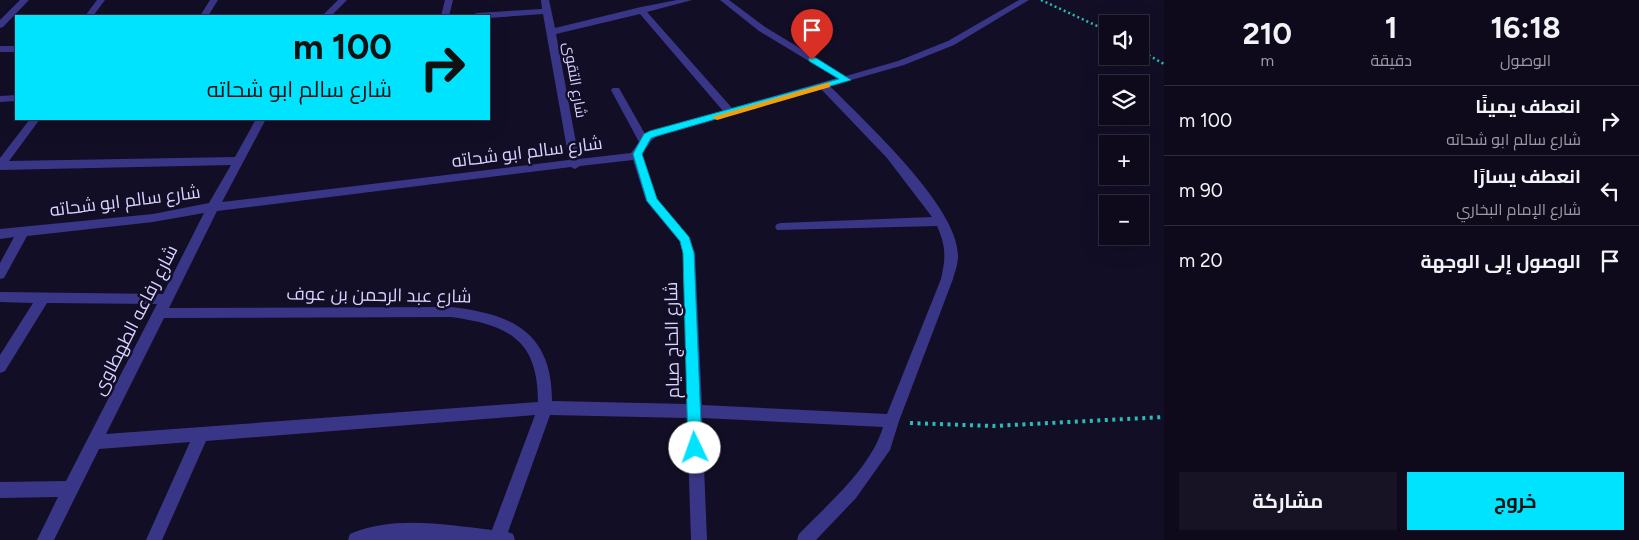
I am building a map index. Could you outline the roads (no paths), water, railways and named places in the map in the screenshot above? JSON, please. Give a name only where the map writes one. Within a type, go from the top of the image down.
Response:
[{"type":"street","points":[[0,25],[25,0]]},
{"type":"street","points":[[90,15],[101,0]]},
{"type":"street","points":[[205,15],[214,0]]},
{"type":"street","points":[[327,15],[344,0]]},
{"type":"street","points":[[445,15],[449,0]]},
{"type":"street","name":"شارع التقوى","points":[[545,0],[575,164]]},
{"type":"street","points":[[551,32],[688,0]]},
{"type":"street","points":[[724,0],[744,18],[846,80]]},
{"type":"street","points":[[638,154],[644,141],[653,134],[846,80],[936,50],[1025,0]]},
{"type":"street","points":[[641,10],[731,113]]},
{"type":"street","points":[[490,15],[546,11]]},
{"type":"street","points":[[0,49],[15,49]]},
{"type":"street","points":[[805,540],[850,492],[875,461],[885,445],[892,421],[947,279],[952,256],[948,237],[935,210],[891,154],[824,86]]},
{"type":"street","points":[[616,90],[644,141]]},
{"type":"street","points":[[0,99],[15,98]]},
{"type":"street","points":[[0,166],[34,120]]},
{"type":"street","name":"شارع رفاعه الطهطاوى","points":[[45,540],[213,207],[260,120]]},
{"type":"street","name":"شارع سالم ابو شحاته","points":[[0,234],[153,218],[213,207],[575,164],[638,154]]},
{"type":"street","name":"شارع الحاج صيام","points":[[638,154],[652,201],[685,240],[689,253],[693,411],[699,540]]},
{"type":"street","points":[[0,166],[237,161]]},
{"type":"street","points":[[782,227],[941,221]]},
{"type":"street","points":[[0,274],[23,232]]},
{"type":"street","points":[[0,297],[168,299]]},
{"type":"street","points":[[0,367],[44,297]]},
{"type":"street","name":"شارع عبد الرحمن بن عوف","points":[[160,313],[451,312],[492,318],[510,327],[525,339],[538,354],[546,377],[545,408],[502,540]]},
{"type":"street","points":[[94,442],[545,408],[693,411],[892,421]]},
{"type":"street","points":[[154,540],[201,434]]},
{"type":"street","points":[[0,490],[71,489]]},
{"type":"street","points":[[356,540],[364,535],[400,530],[452,538],[502,540]]}]
